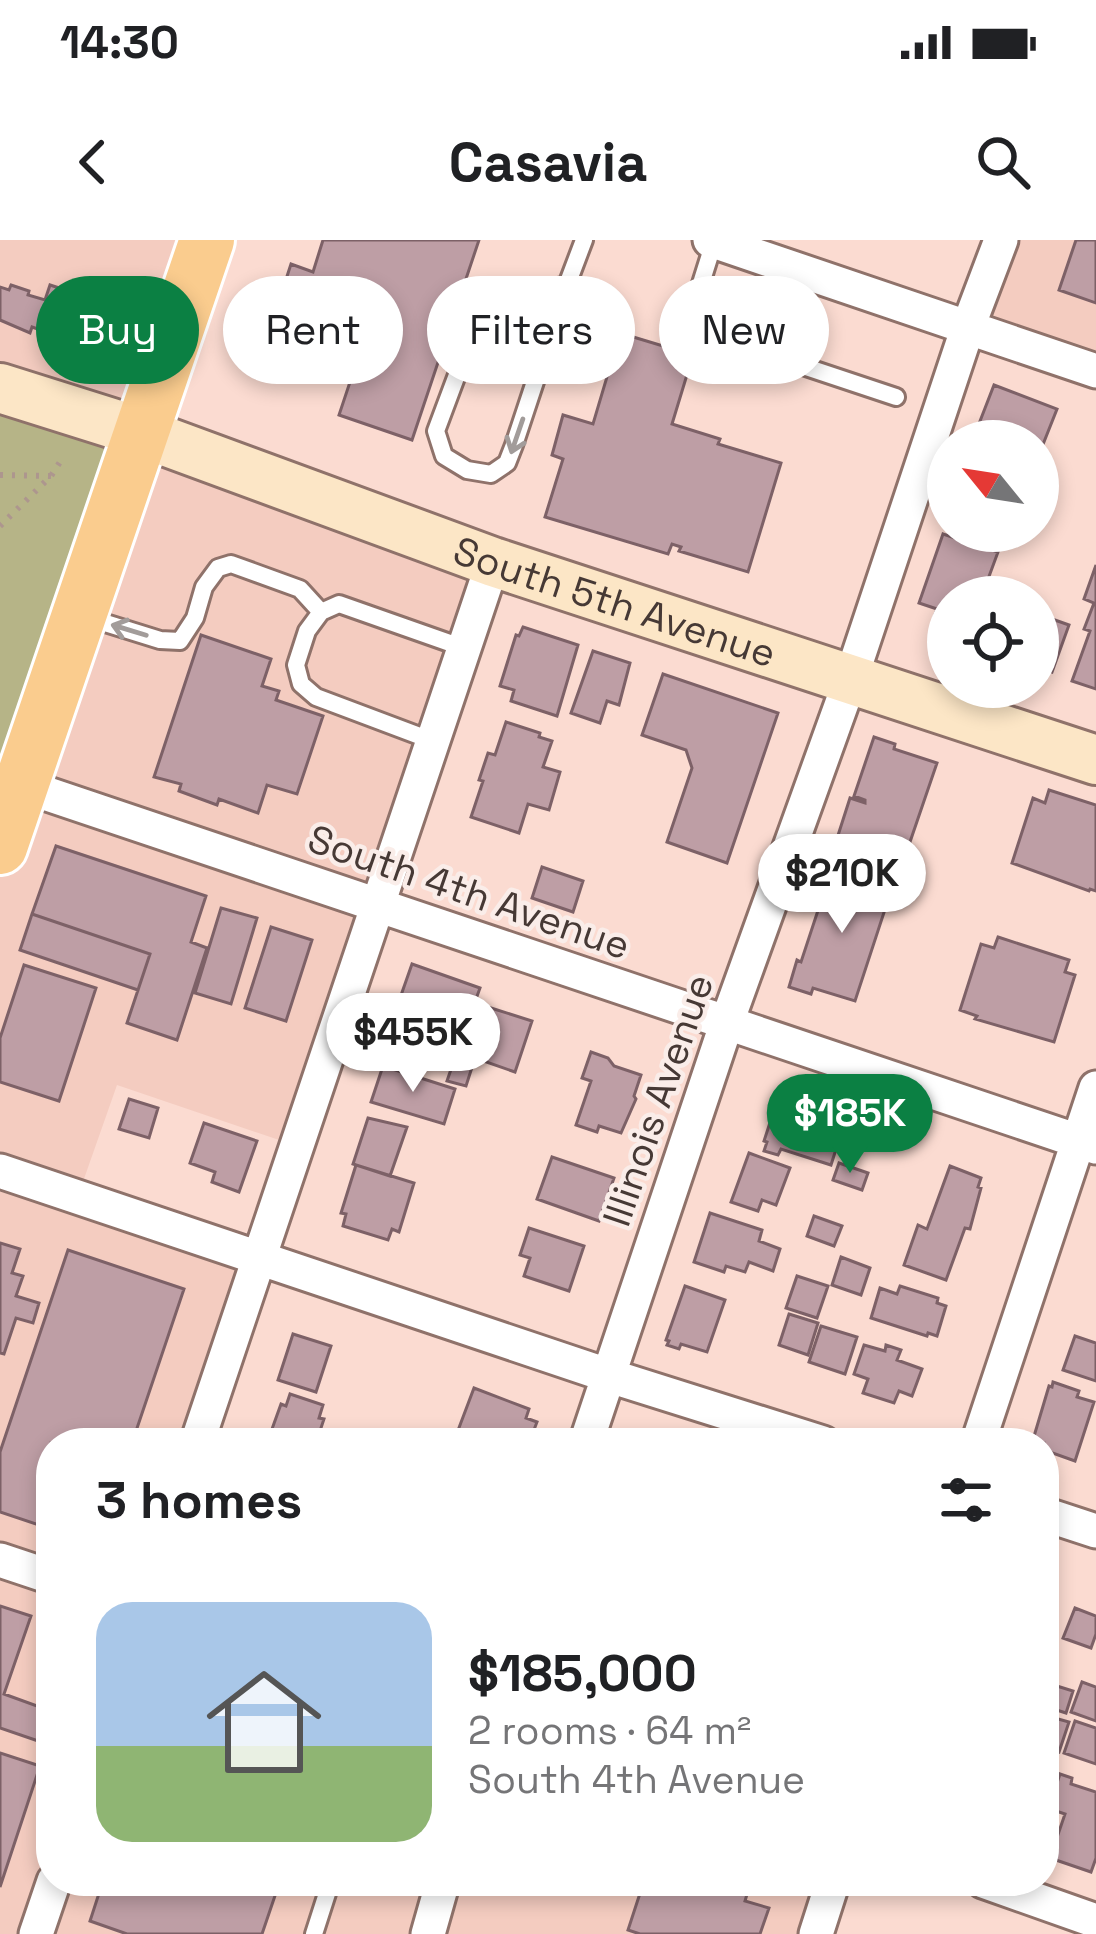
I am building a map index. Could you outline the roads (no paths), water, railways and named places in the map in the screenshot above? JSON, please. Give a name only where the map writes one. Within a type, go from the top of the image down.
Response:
[{"type":"main road","points":[[0,848],[11,781],[79,615],[207,240]]},
{"type":"main road","name":"South 5th Avenue","points":[[0,388],[140,432],[493,562],[1096,760]]},
{"type":"street","name":"Illinois Avenue","points":[[591,1428],[727,1022],[1001,240]]},
{"type":"street","points":[[712,241],[1096,371]]},
{"type":"street","points":[[201,1428],[493,562]]},
{"type":"street","name":"South 4th Avenue","points":[[11,781],[1087,1144]]},
{"type":"street","points":[[983,1428],[1087,1144],[1096,1088]]},
{"type":"street","points":[[0,1171],[776,1428]]},
{"type":"street","points":[[1059,1519],[1096,1531]]},
{"type":"street","points":[[0,1560],[36,1572]]},
{"type":"street","points":[[36,1934],[49,1896]]},
{"type":"street","points":[[428,1934],[439,1896]]},
{"type":"street","points":[[816,1934],[828,1896]]},
{"type":"street","points":[[1025,1896],[1096,1921]]},
{"type":"lane","points":[[570,276],[584,240]]},
{"type":"lane","points":[[712,241],[693,309],[694,325],[710,335],[896,397]]},
{"type":"lane","points":[[567,285],[507,463],[490,474],[467,470],[444,456],[436,431],[464,356],[529,293],[567,285]]},
{"type":"lane","points":[[79,615],[160,640],[180,641],[195,619],[204,586],[218,568],[231,564],[300,590],[321,611]]},
{"type":"lane","points":[[433,741],[316,697],[301,684],[296,665],[307,631],[321,611],[340,604],[464,648]]},
{"type":"lane","points":[[314,1934],[326,1896]]}]
